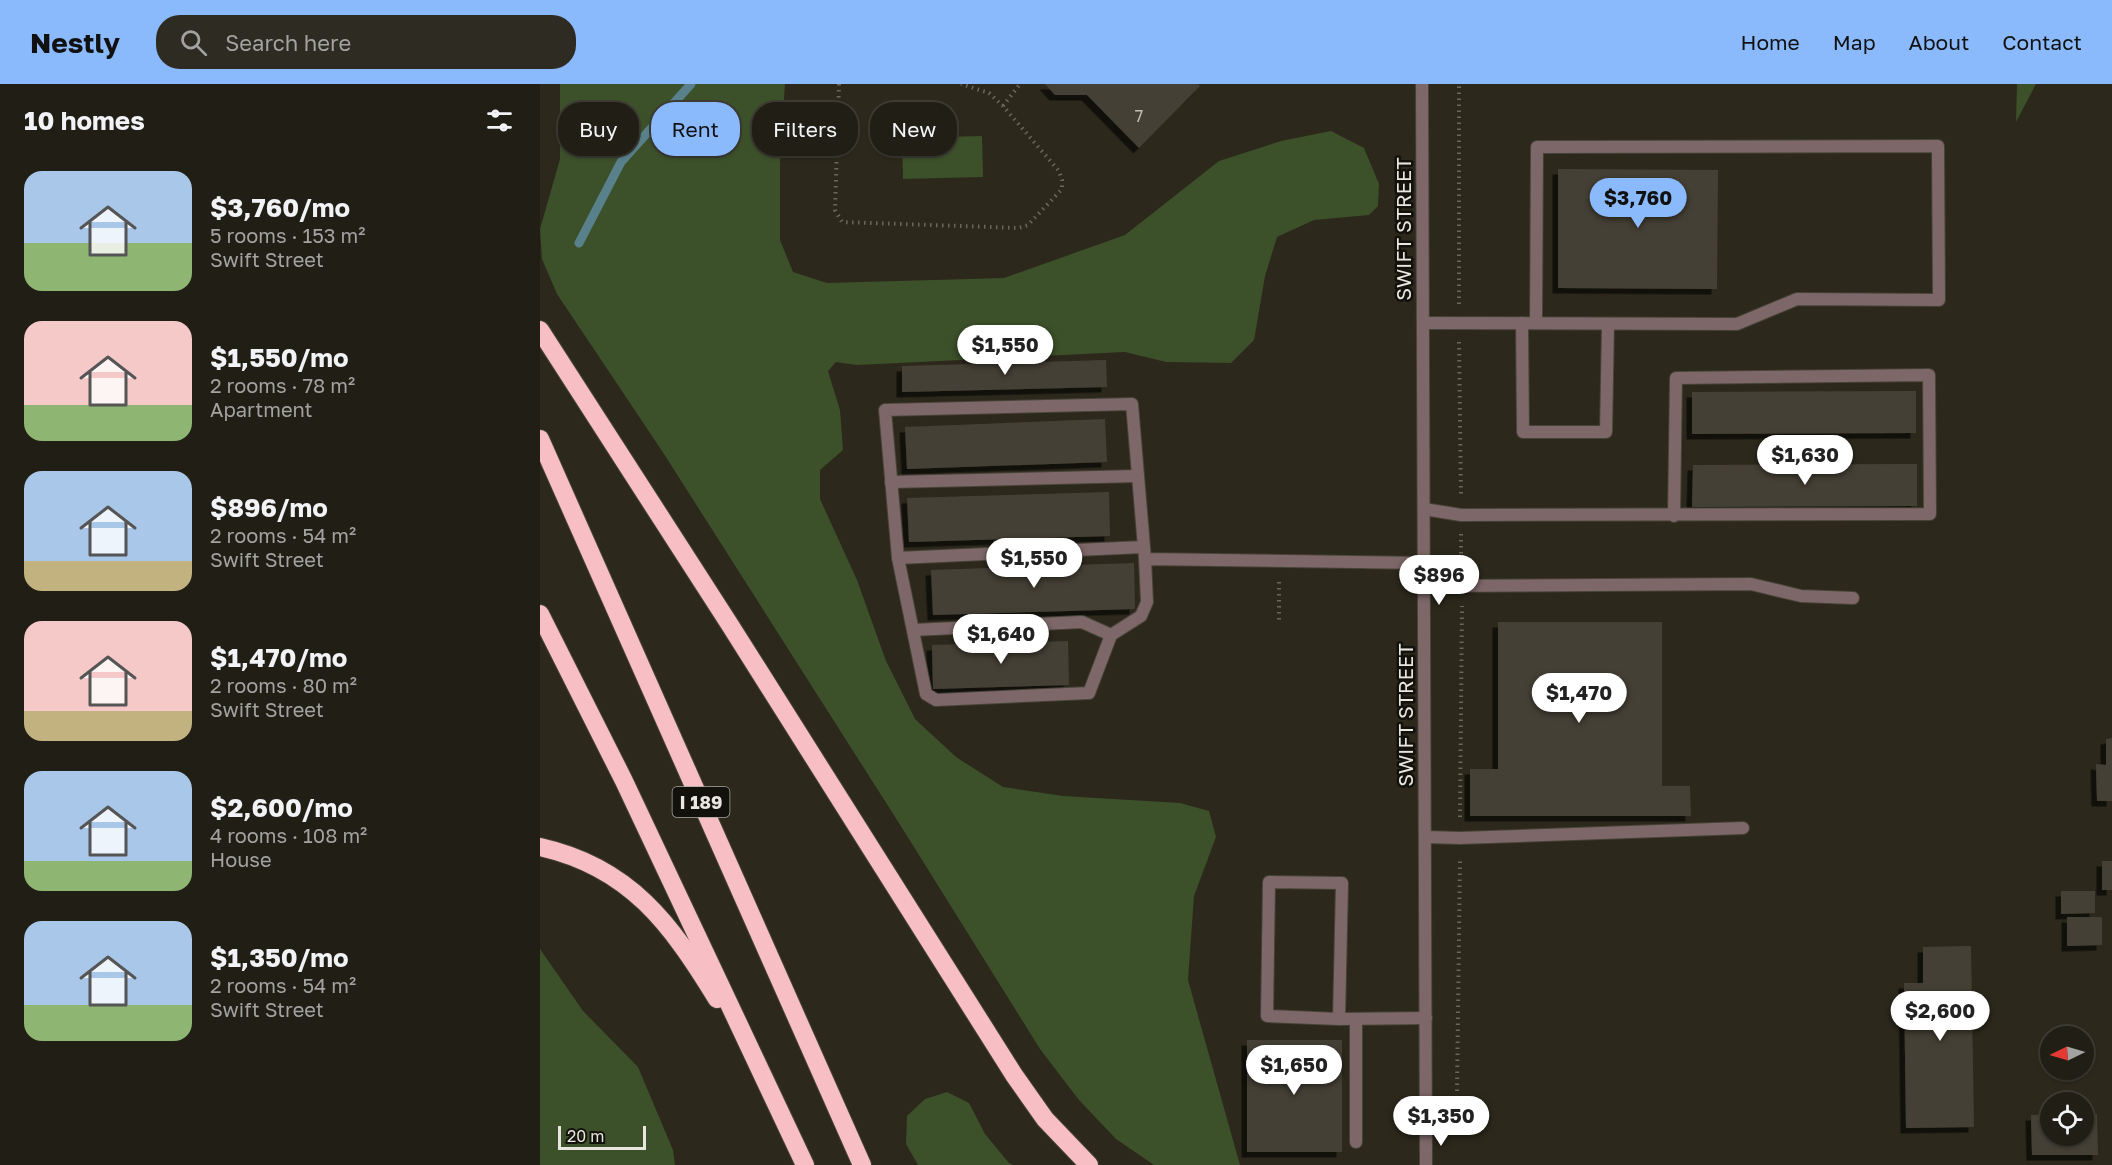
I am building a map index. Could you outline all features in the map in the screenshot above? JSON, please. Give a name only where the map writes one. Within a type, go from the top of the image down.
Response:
[{"type":"highway","points":[[540,330],[823,771],[1014,1075],[1051,1125],[1089,1165]]},
{"type":"highway","name":"I 189","points":[[540,439],[862,1165]]},
{"type":"highway","name":"I 189","points":[[540,614],[624,781],[805,1165]]},
{"type":"highway","points":[[540,847],[564,853],[590,864],[612,876],[648,904],[691,957],[767,1082]]},
{"type":"street","name":"SWIFT STREET","points":[[1422,84],[1426,1165]]},
{"type":"street","points":[[1423,323],[1737,324],[1797,299],[1939,300],[1938,146],[1538,147],[1536,323]]},
{"type":"street","points":[[1522,323],[1523,432],[1606,432],[1608,324]]},
{"type":"street","points":[[1424,509],[1461,515],[1674,516],[1930,514],[1929,375],[1676,378],[1674,516]]},
{"type":"street","points":[[1132,404],[1138,476],[1147,602],[1141,616],[1112,635],[1089,693],[936,700],[926,694],[898,558],[885,410],[1132,404]]},
{"type":"street","points":[[891,482],[1138,476]]},
{"type":"street","points":[[898,558],[1144,553],[1279,560],[1423,563]]},
{"type":"street","points":[[1424,586],[1751,584],[1801,596],[1853,598]]},
{"type":"street","points":[[913,630],[1082,622],[1112,635]]},
{"type":"street","points":[[1425,837],[1460,838],[1743,828]]},
{"type":"street","points":[[1339,1019],[1342,883],[1269,882],[1267,1016],[1339,1019],[1426,1018]]},
{"type":"street","points":[[1356,1019],[1356,1142]]},
{"type":"path","points":[[839,84],[835,210],[842,222],[1019,228],[1028,225],[1062,189],[1059,171],[989,93],[961,84]]},
{"type":"path","points":[[1003,106],[1020,84]]},
{"type":"path","points":[[1279,560],[1279,623]]},
{"type":"green space","points":[[560,84],[785,84],[784,102],[752,102],[752,156],[780,156],[780,240],[793,272],[827,283],[1004,278],[1125,235],[1219,161],[1281,141],[1331,131],[1364,148],[1379,184],[1378,206],[1369,215],[1314,220],[1277,237],[1265,276],[1254,340],[1231,363],[1166,362],[1125,352],[857,365],[836,362],[828,371],[840,410],[843,450],[820,470],[820,499],[857,580],[886,661],[915,719],[956,757],[1003,787],[1063,796],[1180,803],[1209,811],[1216,837],[1194,896],[1188,980],[1240,1165],[1154,1165],[1116,1139],[1079,1100],[1040,1049],[664,454],[557,294],[542,259],[540,229],[560,156],[639,156],[639,102],[560,102]]},
{"type":"green space","points":[[2017,84],[2036,84],[2016,122]]},
{"type":"green space","points":[[982,136],[983,177],[903,179],[902,156],[957,156],[957,137]]},
{"type":"green space","points":[[540,949],[583,1011],[638,1067],[673,1150],[675,1165],[540,1165]]},
{"type":"green space","points":[[947,1092],[969,1103],[985,1134],[1013,1165],[918,1165],[906,1144],[907,1116],[925,1099]]},
{"type":"building","points":[[1045,84],[1198,84],[1200,86],[1139,148],[1087,95],[1055,95]]},
{"type":"building","points":[[1558,169],[1718,170],[1717,289],[1558,288]]},
{"type":"building","points":[[1106,360],[1107,387],[902,392],[902,366]]},
{"type":"building","points":[[1916,391],[1916,433],[1692,434],[1692,392]]},
{"type":"building","points":[[1105,419],[1107,462],[907,469],[905,427]]},
{"type":"building","points":[[1917,464],[1917,506],[1692,507],[1693,465]]},
{"type":"building","points":[[1109,492],[1110,536],[909,542],[907,498]]},
{"type":"building","points":[[1134,563],[1135,609],[933,615],[931,570]]},
{"type":"building","points":[[1498,622],[1662,622],[1662,786],[1690,786],[1691,816],[1470,816],[1470,769],[1498,769]]},
{"type":"building","points":[[1068,641],[1069,685],[933,689],[932,645]]},
{"type":"building","points":[[2112,738],[2112,801],[2097,801],[2096,764],[2106,765],[2106,739]]},
{"type":"building","points":[[2102,861],[2112,861],[2112,890],[2102,890]]},
{"type":"building","points":[[2061,891],[2095,891],[2095,913],[2061,914]]},
{"type":"building","points":[[2067,917],[2102,917],[2102,945],[2067,946]]},
{"type":"building","points":[[1971,946],[1974,1127],[1906,1128],[1904,983],[1923,983],[1923,947]]},
{"type":"building","points":[[1247,1040],[1342,1040],[1342,1152],[1247,1152]]},
{"type":"building","points":[[2094,1114],[2097,1114],[2098,1155],[2032,1155],[2031,1115],[2040,1115],[2040,1146],[2094,1146]]},
{"type":"waterway","points":[[579,243],[621,162],[691,84]]}]
